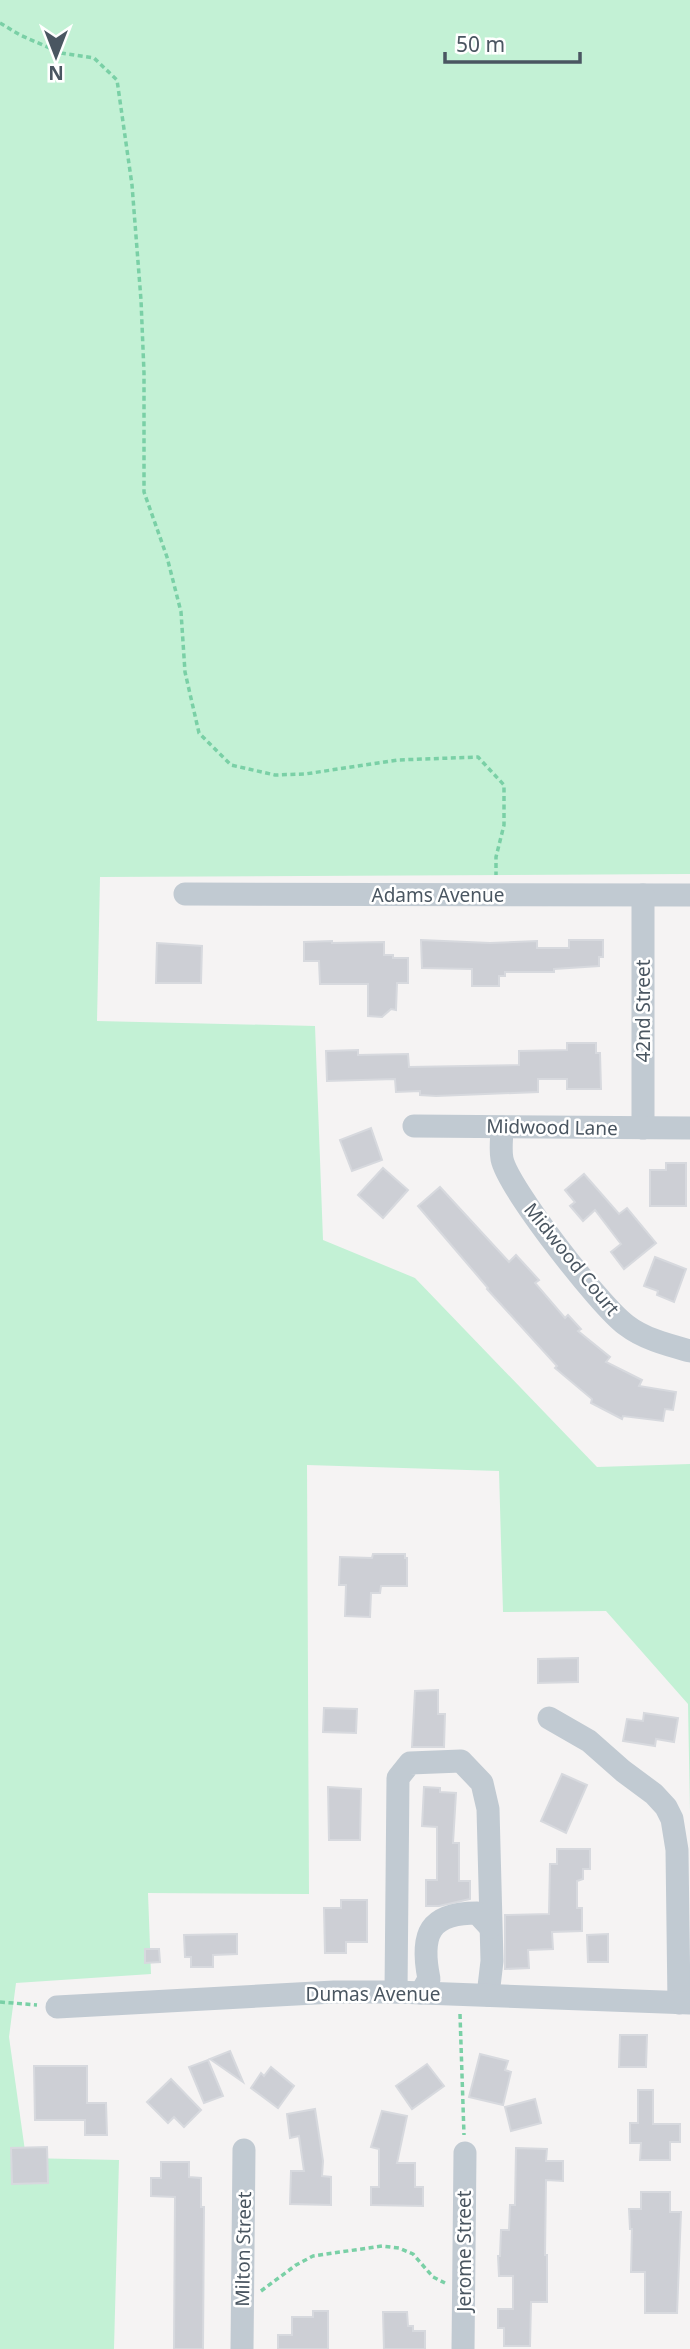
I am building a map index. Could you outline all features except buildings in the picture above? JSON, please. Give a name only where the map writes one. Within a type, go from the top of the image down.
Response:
[{"type":"street","name":"Adams Avenue","points":[[185,894],[690,895]]},
{"type":"street","name":"42nd Street","points":[[643,895],[643,1128]]},
{"type":"street","name":"Midwood Lane","points":[[414,1126],[690,1128]]},
{"type":"street","name":"Midwood Court","points":[[502,1127],[502,1160],[519,1192],[548,1234],[599,1297],[626,1325],[658,1342],[690,1351]]},
{"type":"street","points":[[549,1718],[589,1741],[654,1794],[666,1807],[672,1819],[677,1850],[685,2003]]},
{"type":"street","points":[[396,1992],[398,1778],[410,1763],[461,1761],[482,1783],[488,1809],[492,1961],[488,1995]]},
{"type":"street","points":[[421,1993],[429,1979],[426,1946],[430,1930],[441,1918],[457,1913],[477,1913],[491,1927]]},
{"type":"street","name":"Dumas Avenue","points":[[57,2007],[334,1992],[685,2003]]},
{"type":"street","name":"Milton Street","points":[[242,2349],[244,2150]]},
{"type":"street","name":"Jerome Street","points":[[463,2349],[465,2152]]},
{"type":"path","points":[[0,23],[61,53],[94,58],[117,80],[132,185],[141,300],[144,492],[167,556],[181,612],[185,672],[199,733],[231,765],[275,775],[305,774],[398,760],[478,757],[503,785],[503,825],[496,858],[496,895]]},
{"type":"path","points":[[459,1994],[465,2152]]},
{"type":"path","points":[[0,2002],[57,2007]]},
{"type":"path","points":[[243,2293],[258,2293],[313,2256],[382,2246],[399,2248],[414,2254],[440,2282],[464,2285]]},
{"type":"green space","points":[[0,0],[690,0],[690,874],[100,877],[97,1021],[315,1026],[323,1240],[415,1278],[597,1467],[690,1464],[690,1811],[688,1704],[606,1611],[503,1612],[499,1471],[307,1465],[309,1894],[148,1893],[151,1974],[16,1983],[9,2037],[26,2158],[119,2160],[114,2349],[0,2349]]}]
